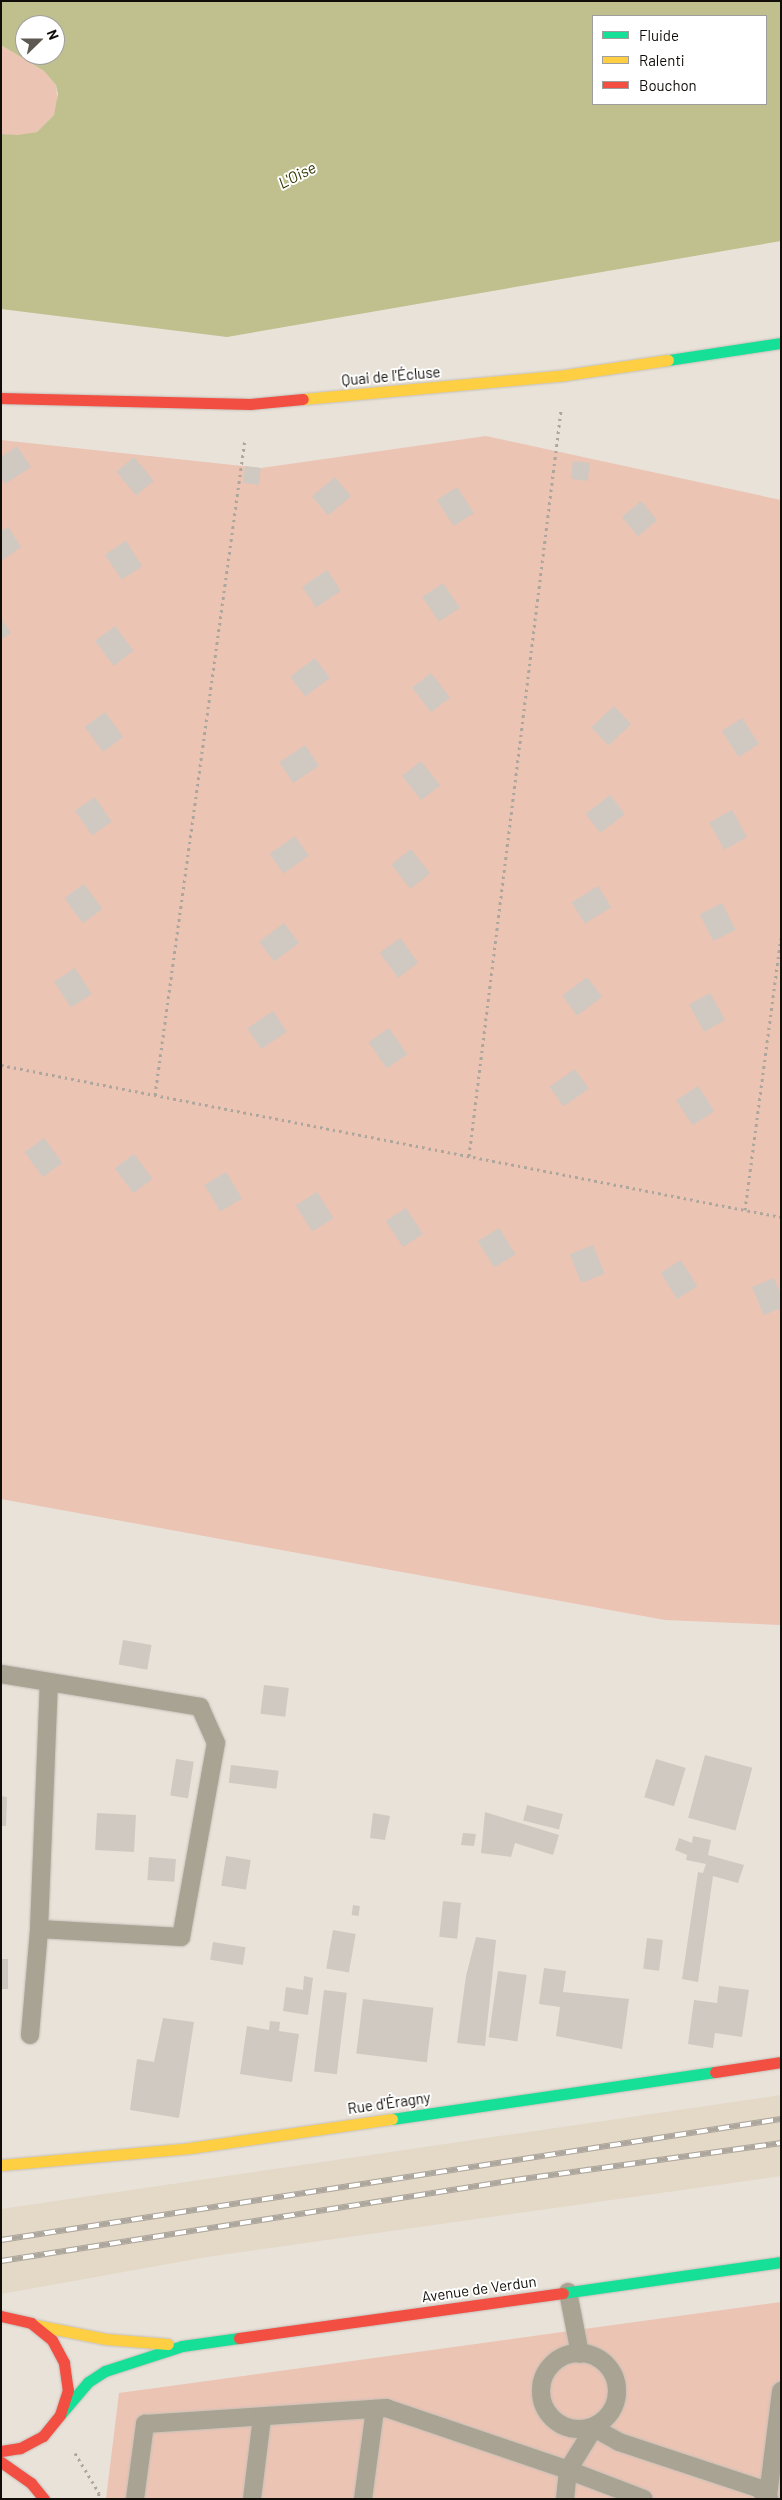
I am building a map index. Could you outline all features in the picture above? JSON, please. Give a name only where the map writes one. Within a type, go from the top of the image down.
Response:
[{"type":"main road","name":"Quai de l'Écluse","points":[[1,398],[250,404],[565,375],[781,343]]},
{"type":"main road","name":"Rue d'Éragny","points":[[1,2165],[100,2158],[190,2148],[781,2062]]},
{"type":"main road","name":"Avenue de Verdun","points":[[1,2451],[33,2443],[53,2426],[88,2382],[105,2370],[182,2346],[781,2262]]},
{"type":"main road","name":"Avenue de Verdun","points":[[1,2316],[106,2339],[182,2346]]},
{"type":"main road","points":[[30,2323],[52,2340],[64,2363],[68,2390],[60,2415]]},
{"type":"main road","points":[[1,2462],[31,2483],[44,2499]]},
{"type":"lane","points":[[1,1674],[200,1707],[216,1743],[181,1937],[39,1929]]},
{"type":"lane","points":[[30,2035],[39,1929],[48,1682]]},
{"type":"lane","points":[[568,2292],[580,2354]]},
{"type":"lane","points":[[565,2499],[568,2470],[594,2428],[616,2407],[616,2376],[595,2354],[564,2354],[543,2375],[542,2406],[564,2428],[594,2428],[619,2442],[758,2488],[768,2497]]},
{"type":"lane","points":[[768,2497],[781,2391]]},
{"type":"lane","points":[[363,2499],[375,2408]]},
{"type":"lane","points":[[135,2499],[145,2424],[262,2418],[375,2408],[386,2408],[568,2470],[644,2499]]},
{"type":"lane","points":[[252,2499],[262,2418]]},
{"type":"path","points":[[470,1156],[565,375]]},
{"type":"path","points":[[155,1095],[250,404]]},
{"type":"path","points":[[745,1210],[781,938]]},
{"type":"path","points":[[1,1065],[781,1217]]},
{"type":"shaded area","points":[[1,45],[15,53],[15,65],[34,65],[44,71],[56,85],[58,104],[54,115],[37,132],[18,136],[1,134]]},
{"type":"shaded area","points":[[486,436],[781,500],[781,1625],[665,1620],[1,1499],[1,440],[261,468]]},
{"type":"shaded area","points":[[781,2095],[781,2176],[207,2257],[1,2294],[1,2209]]},
{"type":"shaded area","points":[[781,2302],[781,2499],[106,2499],[119,2393]]},
{"type":"water","name":"L'Oise","points":[[1,1],[781,1],[781,241],[227,337],[1,309],[1,134],[18,135],[37,132],[54,115],[58,94],[56,85],[44,71],[34,65],[65,65],[65,15],[15,15],[15,53],[1,45]]},
{"type":"building","points":[[17,446],[31,467],[5,484],[1,478],[1,457]]},
{"type":"building","points":[[134,457],[154,481],[136,496],[116,472]]},
{"type":"building","points":[[573,461],[590,463],[588,481],[571,479]]},
{"type":"building","points":[[245,466],[261,468],[259,485],[243,483]]},
{"type":"building","points":[[335,477],[351,496],[328,515],[312,496]]},
{"type":"building","points":[[457,487],[474,513],[454,526],[437,500]]},
{"type":"building","points":[[641,501],[657,520],[638,536],[622,517]]},
{"type":"building","points":[[8,527],[21,547],[1,561],[1,531]]},
{"type":"building","points":[[126,541],[142,566],[121,580],[105,555]]},
{"type":"building","points":[[327,570],[341,591],[316,608],[302,587]]},
{"type":"building","points":[[443,583],[460,608],[439,622],[422,597]]},
{"type":"building","points":[[1,619],[11,633],[1,639]]},
{"type":"building","points":[[115,626],[134,651],[114,666],[95,641]]},
{"type":"building","points":[[315,658],[330,678],[305,697],[290,677]]},
{"type":"building","points":[[431,673],[450,697],[431,712],[412,688]]},
{"type":"building","points":[[614,706],[631,724],[608,745],[591,727]]},
{"type":"building","points":[[105,712],[123,737],[103,752],[85,727]]},
{"type":"building","points":[[742,718],[759,744],[739,757],[722,731]]},
{"type":"building","points":[[305,745],[319,766],[293,783],[279,762]]},
{"type":"building","points":[[421,761],[440,785],[421,800],[402,776]]},
{"type":"building","points":[[610,795],[625,814],[600,833],[586,814]]},
{"type":"building","points":[[95,797],[112,822],[92,835],[75,810]]},
{"type":"building","points":[[732,810],[747,837],[724,850],[709,823]]},
{"type":"building","points":[[295,836],[309,856],[283,873],[270,854]]},
{"type":"building","points":[[411,849],[430,873],[410,889],[391,864]]},
{"type":"building","points":[[84,884],[102,909],[83,923],[65,898]]},
{"type":"building","points":[[598,886],[611,907],[585,924],[572,902]]},
{"type":"building","points":[[722,903],[736,930],[713,941],[700,914]]},
{"type":"building","points":[[284,923],[299,943],[274,962],[259,942]]},
{"type":"building","points":[[400,938],[418,963],[398,978],[380,953]]},
{"type":"building","points":[[75,968],[92,994],[71,1008],[54,982]]},
{"type":"building","points":[[587,977],[602,997],[577,1016],[562,996]]},
{"type":"building","points":[[710,993],[725,1020],[704,1032],[689,1005]]},
{"type":"building","points":[[273,1011],[287,1032],[261,1049],[247,1028]]},
{"type":"building","points":[[389,1028],[407,1054],[387,1069],[369,1042]]},
{"type":"building","points":[[575,1069],[589,1089],[563,1106],[550,1087]]},
{"type":"building","points":[[698,1086],[714,1111],[693,1125],[676,1100]]},
{"type":"building","points":[[44,1138],[62,1163],[43,1177],[25,1152]]},
{"type":"building","points":[[134,1154],[153,1179],[133,1193],[115,1168]]},
{"type":"building","points":[[226,1172],[242,1199],[221,1211],[205,1185]]},
{"type":"building","points":[[317,1192],[333,1218],[312,1232],[296,1205]]},
{"type":"building","points":[[406,1208],[423,1234],[403,1247],[386,1221]]},
{"type":"building","points":[[499,1228],[515,1254],[494,1268],[478,1241]]},
{"type":"building","points":[[593,1245],[605,1274],[581,1283],[570,1254]]},
{"type":"building","points":[[681,1260],[697,1286],[677,1299],[661,1273]]},
{"type":"building","points":[[774,1278],[781,1296],[781,1308],[764,1315],[752,1287]]},
{"type":"building","points":[[123,1640],[152,1645],[147,1670],[119,1665]]},
{"type":"building","points":[[264,1685],[289,1688],[285,1717],[260,1714]]},
{"type":"building","points":[[705,1755],[752,1768],[736,1830],[688,1818]]},
{"type":"building","points":[[176,1759],[194,1762],[188,1798],[170,1796]]},
{"type":"building","points":[[656,1759],[686,1768],[674,1806],[644,1797]]},
{"type":"building","points":[[231,1765],[279,1771],[276,1789],[229,1783]]},
{"type":"building","points":[[1,1796],[7,1797],[6,1826],[1,1826]]},
{"type":"building","points":[[527,1805],[563,1814],[559,1829],[523,1821]]},
{"type":"building","points":[[485,1812],[559,1835],[553,1855],[515,1843],[511,1857],[481,1853]]},
{"type":"building","points":[[97,1813],[136,1815],[134,1852],[95,1850]]},
{"type":"building","points":[[373,1813],[390,1816],[385,1840],[370,1838]]},
{"type":"building","points":[[463,1833],[476,1834],[474,1846],[461,1845]]},
{"type":"building","points":[[693,1836],[711,1840],[708,1855],[744,1865],[738,1883],[713,1876],[698,1982],[682,1979],[698,1872],[703,1873],[706,1864],[686,1860],[687,1855],[675,1850],[679,1838],[692,1843]]},
{"type":"building","points":[[226,1856],[251,1860],[246,1890],[221,1886]]},
{"type":"building","points":[[149,1857],[176,1859],[174,1882],[147,1880]]},
{"type":"building","points":[[443,1901],[461,1903],[457,1939],[439,1937]]},
{"type":"building","points":[[353,1905],[360,1906],[359,1916],[352,1915]]},
{"type":"building","points":[[333,1930],[356,1934],[349,1972],[326,1968]]},
{"type":"building","points":[[476,1937],[496,1940],[485,2046],[457,2043],[466,1976]]},
{"type":"building","points":[[647,1938],[663,1940],[659,1971],[643,1969]]},
{"type":"building","points":[[213,1942],[246,1947],[243,1965],[210,1960]]},
{"type":"building","points":[[1,1959],[8,1959],[8,1989],[1,1989]]},
{"type":"building","points":[[544,1968],[566,1971],[563,1992],[629,1999],[622,2049],[556,2036],[560,2007],[539,2004]]},
{"type":"building","points":[[498,1971],[527,1975],[517,2041],[489,2037]]},
{"type":"building","points":[[304,1976],[313,1978],[308,2015],[283,2011],[286,1987],[303,1990]]},
{"type":"building","points":[[719,1986],[749,1990],[742,2037],[715,2033],[713,2048],[688,2044],[694,2000],[717,2003]]},
{"type":"building","points":[[324,1990],[347,1993],[337,2074],[314,2071]]},
{"type":"building","points":[[363,1999],[433,2008],[427,2062],[356,2054]]},
{"type":"building","points":[[163,2018],[194,2022],[179,2118],[130,2110],[137,2059],[154,2062]]},
{"type":"building","points":[[270,2021],[280,2022],[279,2031],[299,2034],[292,2082],[240,2074],[247,2026],[269,2030]]},
{"type":"railway","points":[[1,2240],[781,2119]]},
{"type":"railway","points":[[1,2261],[515,2180],[781,2143]]},
{"type":"traffic: fast","points":[[668,360],[781,343]]},
{"type":"traffic: fast","points":[[392,2119],[715,2072]]},
{"type":"traffic: fast","points":[[563,2293],[781,2262]]},
{"type":"traffic: fast","points":[[60,2415],[88,2382],[105,2371],[182,2346],[239,2338]]},
{"type":"traffic: slow","points":[[303,399],[565,375],[668,360]]},
{"type":"traffic: slow","points":[[1,2165],[190,2148],[392,2119]]},
{"type":"traffic: slow","points":[[35,2325],[106,2339],[168,2344]]},
{"type":"traffic: jam","points":[[1,398],[250,404],[303,399]]},
{"type":"traffic: jam","points":[[715,2072],[781,2062]]},
{"type":"traffic: jam","points":[[239,2338],[563,2293]]},
{"type":"traffic: jam","points":[[1,2316],[31,2323],[52,2340],[64,2363],[68,2390],[60,2415],[43,2436],[20,2448],[1,2451]]},
{"type":"traffic: jam","points":[[1,2462],[31,2483],[44,2499]]}]
